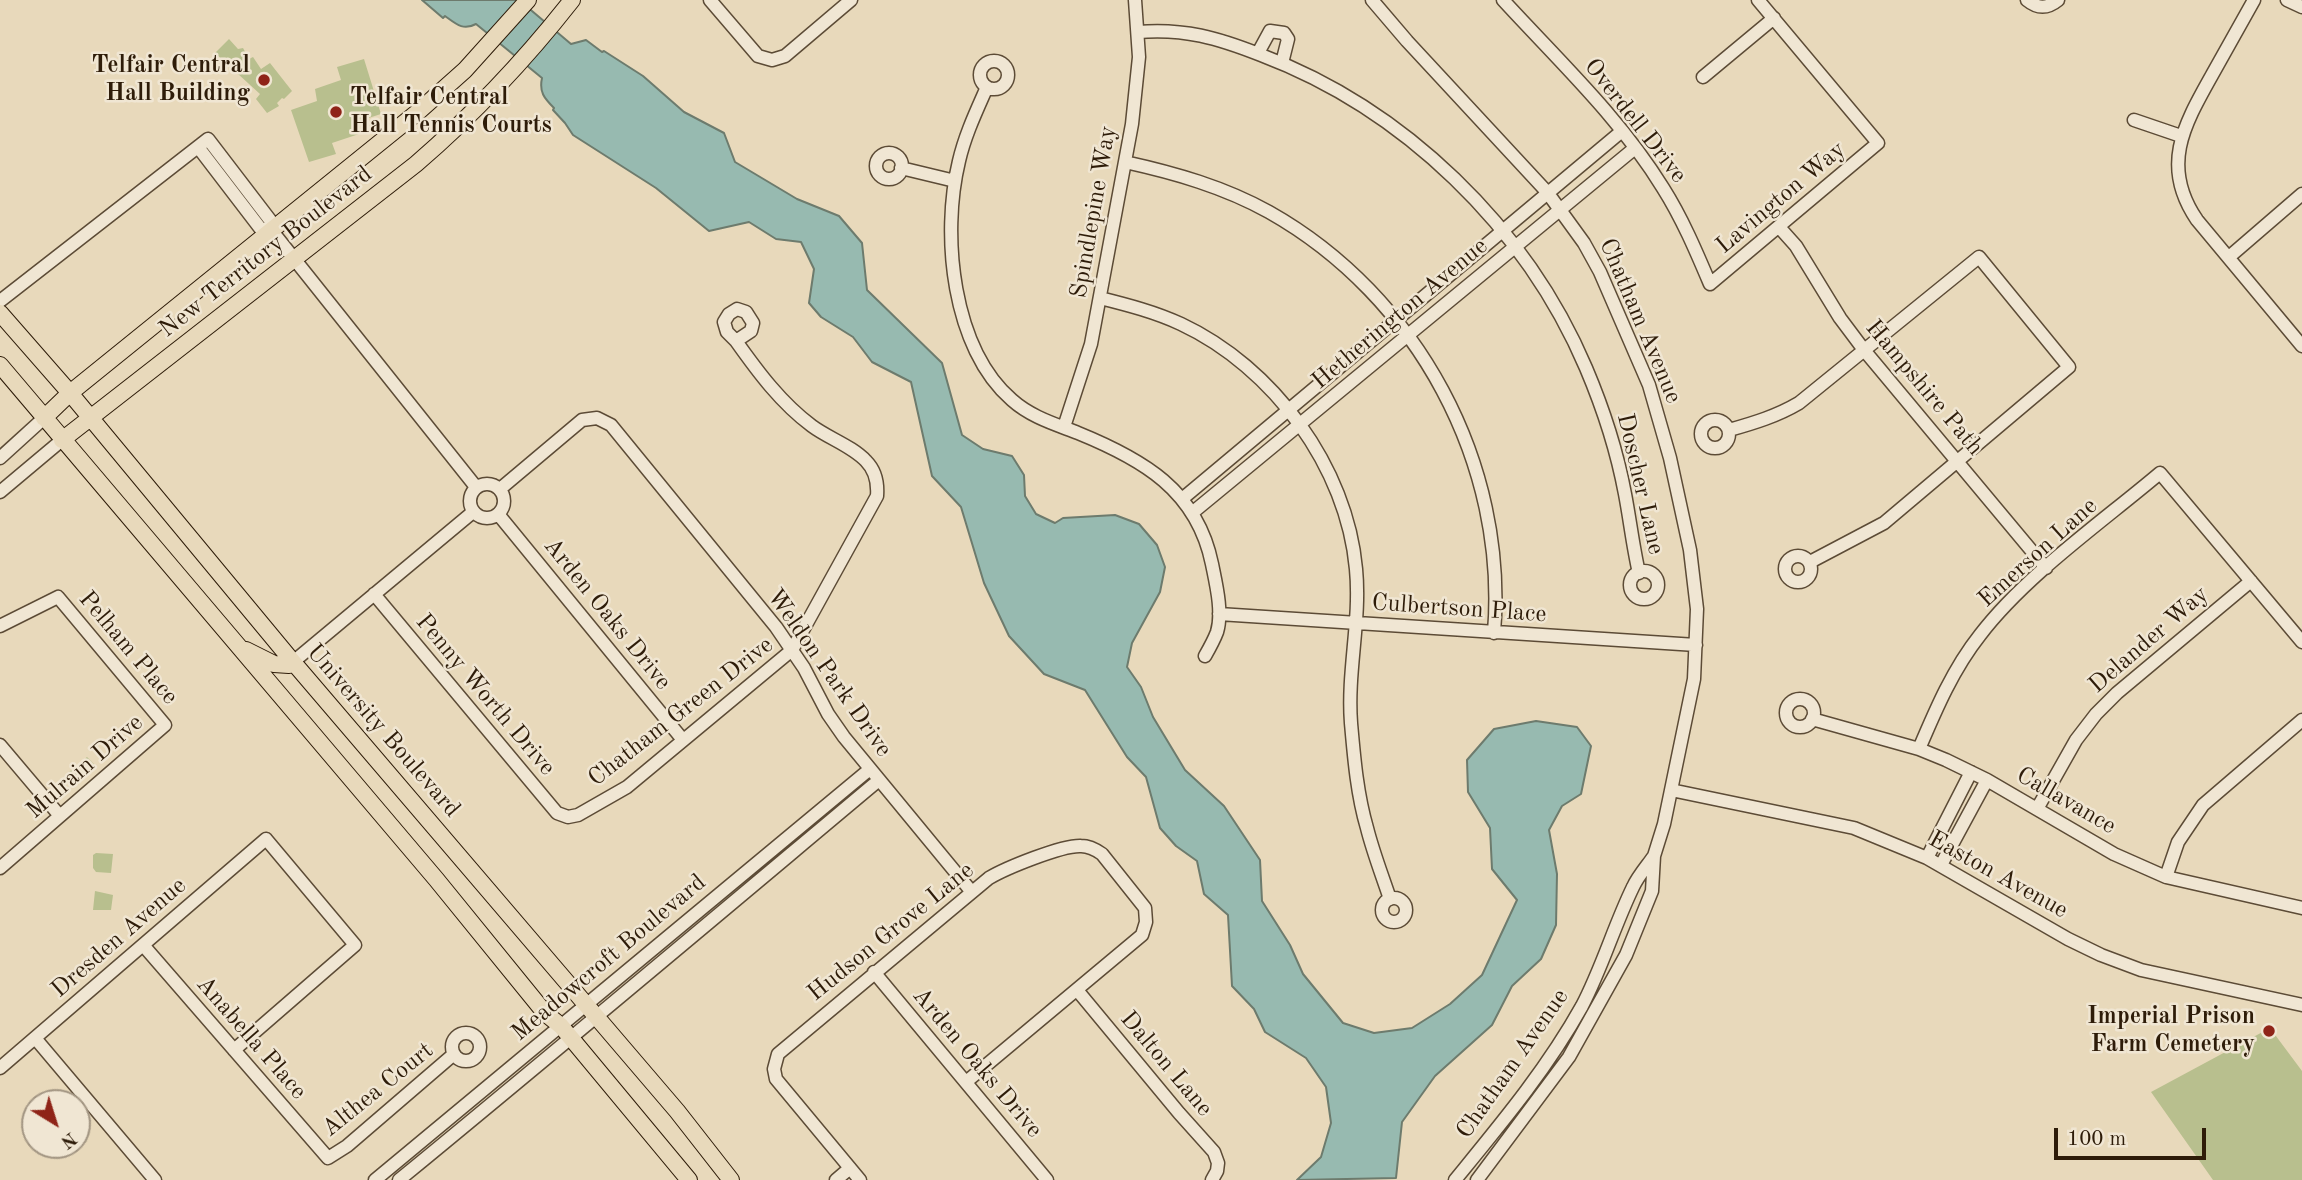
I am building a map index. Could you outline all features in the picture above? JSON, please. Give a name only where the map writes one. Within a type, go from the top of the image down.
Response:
[{"type":"main road","name":"New Territory Boulevard","points":[[44,418],[70,393],[419,111],[465,69],[528,0]]},
{"type":"main road","name":"New Territory Boulevard","points":[[62,440],[434,149],[518,66],[572,0]]},
{"type":"main road","name":"University Boulevard","points":[[0,313],[70,393],[293,662],[677,1111],[731,1180]]},
{"type":"main road","points":[[0,365],[436,879],[545,1013],[566,1032],[689,1180]]},
{"type":"main road","points":[[238,646],[274,664],[289,665],[293,662]]},
{"type":"street","points":[[710,0],[758,55],[772,60],[785,55],[851,0]]},
{"type":"street","name":"Spindlepine Way","points":[[1063,427],[1091,344],[1125,162],[1139,57],[1135,0]]},
{"type":"street","name":"Chatham Avenue","points":[[1372,0],[1547,192],[1584,243],[1600,271],[1649,385],[1670,458],[1689,550],[1697,609],[1694,679],[1654,856],[1652,891],[1626,955],[1569,1057],[1477,1180]]},
{"type":"street","points":[[1703,77],[1773,19],[1758,0]]},
{"type":"street","points":[[2027,0],[2039,7],[2050,7],[2058,0]]},
{"type":"street","points":[[2255,0],[2191,114],[2181,136],[2178,167],[2188,203],[2197,220],[2302,346]]},
{"type":"street","points":[[2287,0],[2302,6]]},
{"type":"street","name":"Overdell Drive","points":[[1508,2],[1635,148],[1680,216],[1710,284]]},
{"type":"street","name":"Lavington Way","points":[[1710,284],[1878,143],[1773,19]]},
{"type":"street","name":"Doscher Lane","points":[[1138,32],[1160,30],[1207,36],[1282,63],[1331,87],[1367,109],[1404,136],[1471,195],[1514,246],[1560,317],[1584,365],[1603,411],[1625,494],[1639,573]]},
{"type":"street","points":[[1258,53],[1269,31],[1284,33],[1288,39],[1282,63]]},
{"type":"street","points":[[988,87],[969,127],[951,205],[952,251],[971,343],[988,373],[1012,401],[1034,415],[1131,456],[1156,474],[1182,499],[1192,513],[1211,558],[1219,614],[1217,632],[1205,656]]},
{"type":"street","points":[[2134,120],[2181,136]]},
{"type":"street","name":"Hetherington Avenue","points":[[1182,499],[1622,131]]},
{"type":"street","points":[[0,301],[203,143],[232,180],[270,220],[272,231],[476,487]]},
{"type":"street","name":"Hetherington Avenue","points":[[1192,513],[1635,148]]},
{"type":"street","points":[[1125,162],[1198,181],[1269,212],[1311,239],[1339,262],[1408,334],[1425,359],[1461,427],[1484,496],[1496,565],[1494,633]]},
{"type":"street","points":[[901,168],[955,181]]},
{"type":"street","points":[[2228,257],[2302,194]]},
{"type":"street","name":"Hampshire Path","points":[[1779,227],[1796,246],[1840,318],[1864,350],[2046,568]]},
{"type":"street","points":[[1729,430],[1763,421],[1791,408],[1979,257],[2069,367],[1884,523],[1810,562]]},
{"type":"street","points":[[1100,298],[1157,314],[1207,339],[1251,370],[1299,425],[1328,472],[1349,533],[1356,567],[1356,624],[1349,691],[1360,798],[1366,827],[1390,899]]},
{"type":"street","name":"Chatham Green Drive","points":[[568,817],[582,813],[627,787],[792,650],[874,505],[878,488],[875,474],[865,460],[821,433],[793,410],[768,385],[736,341]]},
{"type":"street","name":"New Territory Boulevard","points":[[0,458],[44,418]]},
{"type":"street","name":"Weldon Park Drive","points":[[500,489],[582,420],[597,418],[607,422],[768,617],[792,650],[837,728],[971,891]]},
{"type":"street","name":"New Territory Boulevard","points":[[0,492],[62,440]]},
{"type":"street","name":"Emerson Lane","points":[[1919,749],[1952,678],[1980,635],[2046,568],[2160,473],[2250,581]]},
{"type":"street","points":[[489,484],[500,489],[504,505],[498,514],[485,518],[474,512],[469,500],[476,487],[489,484]]},
{"type":"street","points":[[293,662],[474,512]]},
{"type":"street","name":"Arden Oaks Drive","points":[[498,514],[683,740]]},
{"type":"street","points":[[2250,581],[2302,642]]},
{"type":"street","name":"Delander Way","points":[[2037,809],[2076,740],[2096,714],[2117,693],[2250,581]]},
{"type":"street","name":"Penny Worth Drive","points":[[374,594],[553,809],[568,817]]},
{"type":"street","name":"Pelham Place","points":[[0,626],[58,597],[166,725]]},
{"type":"street","name":"Culbertson Place","points":[[1219,614],[1696,645]]},
{"type":"street","name":"Callavance","points":[[1812,719],[1919,749],[1971,772],[2114,853],[2166,877],[2302,908]]},
{"type":"street","points":[[2166,877],[2178,842],[2203,805],[2302,720]]},
{"type":"street","name":"Mulrain Drive","points":[[0,868],[166,725]]},
{"type":"street","points":[[0,745],[60,816]]},
{"type":"street","name":"Meadowcroft Boulevard","points":[[399,1180],[566,1032],[586,1004],[870,769]]},
{"type":"street","points":[[1927,858],[1971,772]]},
{"type":"street","name":"Meadowcroft Boulevard","points":[[374,1180],[566,1032],[597,1017],[879,780]]},
{"type":"street","points":[[1941,865],[1987,780]]},
{"type":"street","name":"Easton Avenue","points":[[1671,790],[1854,828],[1941,865],[2068,939],[2101,955],[2141,970],[2302,1005]]},
{"type":"street","name":"Dresden Avenue","points":[[0,1068],[266,839],[355,945],[234,1050]]},
{"type":"street","name":"Hudson Grove Lane","points":[[850,1168],[780,1085],[775,1075],[775,1062],[784,1049],[989,878],[1016,865],[1073,846],[1088,847],[1102,854],[1145,908],[1146,922],[1142,935],[1135,942],[1077,990]]},
{"type":"street","name":"Chatham Avenue","points":[[1455,1180],[1511,1111],[1582,1006],[1633,886],[1654,856]]},
{"type":"street","name":"Anabella Place","points":[[143,945],[328,1158]]},
{"type":"street","name":"Arden Oaks Drive","points":[[874,972],[1047,1180]]},
{"type":"street","points":[[966,1082],[1077,990]]},
{"type":"street","name":"Dalton Lane","points":[[1077,990],[1214,1152],[1217,1167],[1212,1180]]},
{"type":"street","points":[[35,1038],[156,1180]]},
{"type":"street","name":"Althea Court","points":[[328,1158],[347,1146],[454,1054]]},
{"type":"street","points":[[836,1180],[850,1168],[860,1180]]},
{"type":"green space","name":"Telfair Central Hall Building","points":[[229,39],[238,49],[243,48],[249,59],[253,57],[261,69],[270,63],[292,91],[277,103],[279,106],[267,113],[256,99],[260,94],[215,53]]},
{"type":"green space","name":"Telfair Central Hall Tennis Courts","points":[[364,59],[381,114],[356,122],[359,134],[332,143],[336,154],[309,162],[291,110],[317,101],[315,89],[341,80],[337,67]]},
{"type":"green space","points":[[87,757],[96,766],[78,782],[69,772]]},
{"type":"green space","points":[[113,854],[111,873],[96,872],[93,868],[93,855]]},
{"type":"green space","points":[[95,891],[113,895],[111,910],[93,910]]},
{"type":"green space","points":[[2270,1028],[2302,1071],[2302,1180],[2213,1180],[2151,1092]]},
{"type":"water","points":[[422,0],[519,0],[571,44],[586,40],[643,76],[684,112],[724,133],[735,162],[797,199],[839,216],[862,243],[867,290],[942,363],[962,435],[983,449],[1012,456],[1024,475],[1025,496],[1036,514],[1055,523],[1063,518],[1115,515],[1139,524],[1157,545],[1165,567],[1160,592],[1132,643],[1127,667],[1141,687],[1153,717],[1185,770],[1224,806],[1260,860],[1262,901],[1290,945],[1303,974],[1343,1023],[1374,1033],[1412,1028],[1450,1004],[1482,975],[1517,900],[1492,869],[1490,828],[1468,792],[1467,760],[1494,729],[1536,721],[1577,727],[1591,746],[1581,794],[1562,806],[1549,830],[1557,874],[1556,925],[1541,959],[1512,986],[1492,1025],[1435,1076],[1402,1122],[1396,1178],[1297,1180],[1321,1157],[1331,1123],[1326,1087],[1306,1058],[1265,1032],[1254,1009],[1232,986],[1228,915],[1204,894],[1197,861],[1176,846],[1160,828],[1146,777],[1127,757],[1085,690],[1044,674],[1009,636],[984,583],[961,507],[932,476],[911,382],[872,362],[853,337],[821,317],[809,303],[814,269],[801,242],[776,239],[749,222],[709,231],[656,188],[573,135],[543,94],[542,78],[476,24],[460,26],[445,16],[443,18]]},
{"type":"place","name":"Telfair Central Hall Building","points":[[264,80]]},
{"type":"place","name":"Telfair Central Hall Tennis Courts","points":[[336,112]]},
{"type":"place","name":"Imperial Prison Farm Cemetery","points":[[2269,1031]]}]
